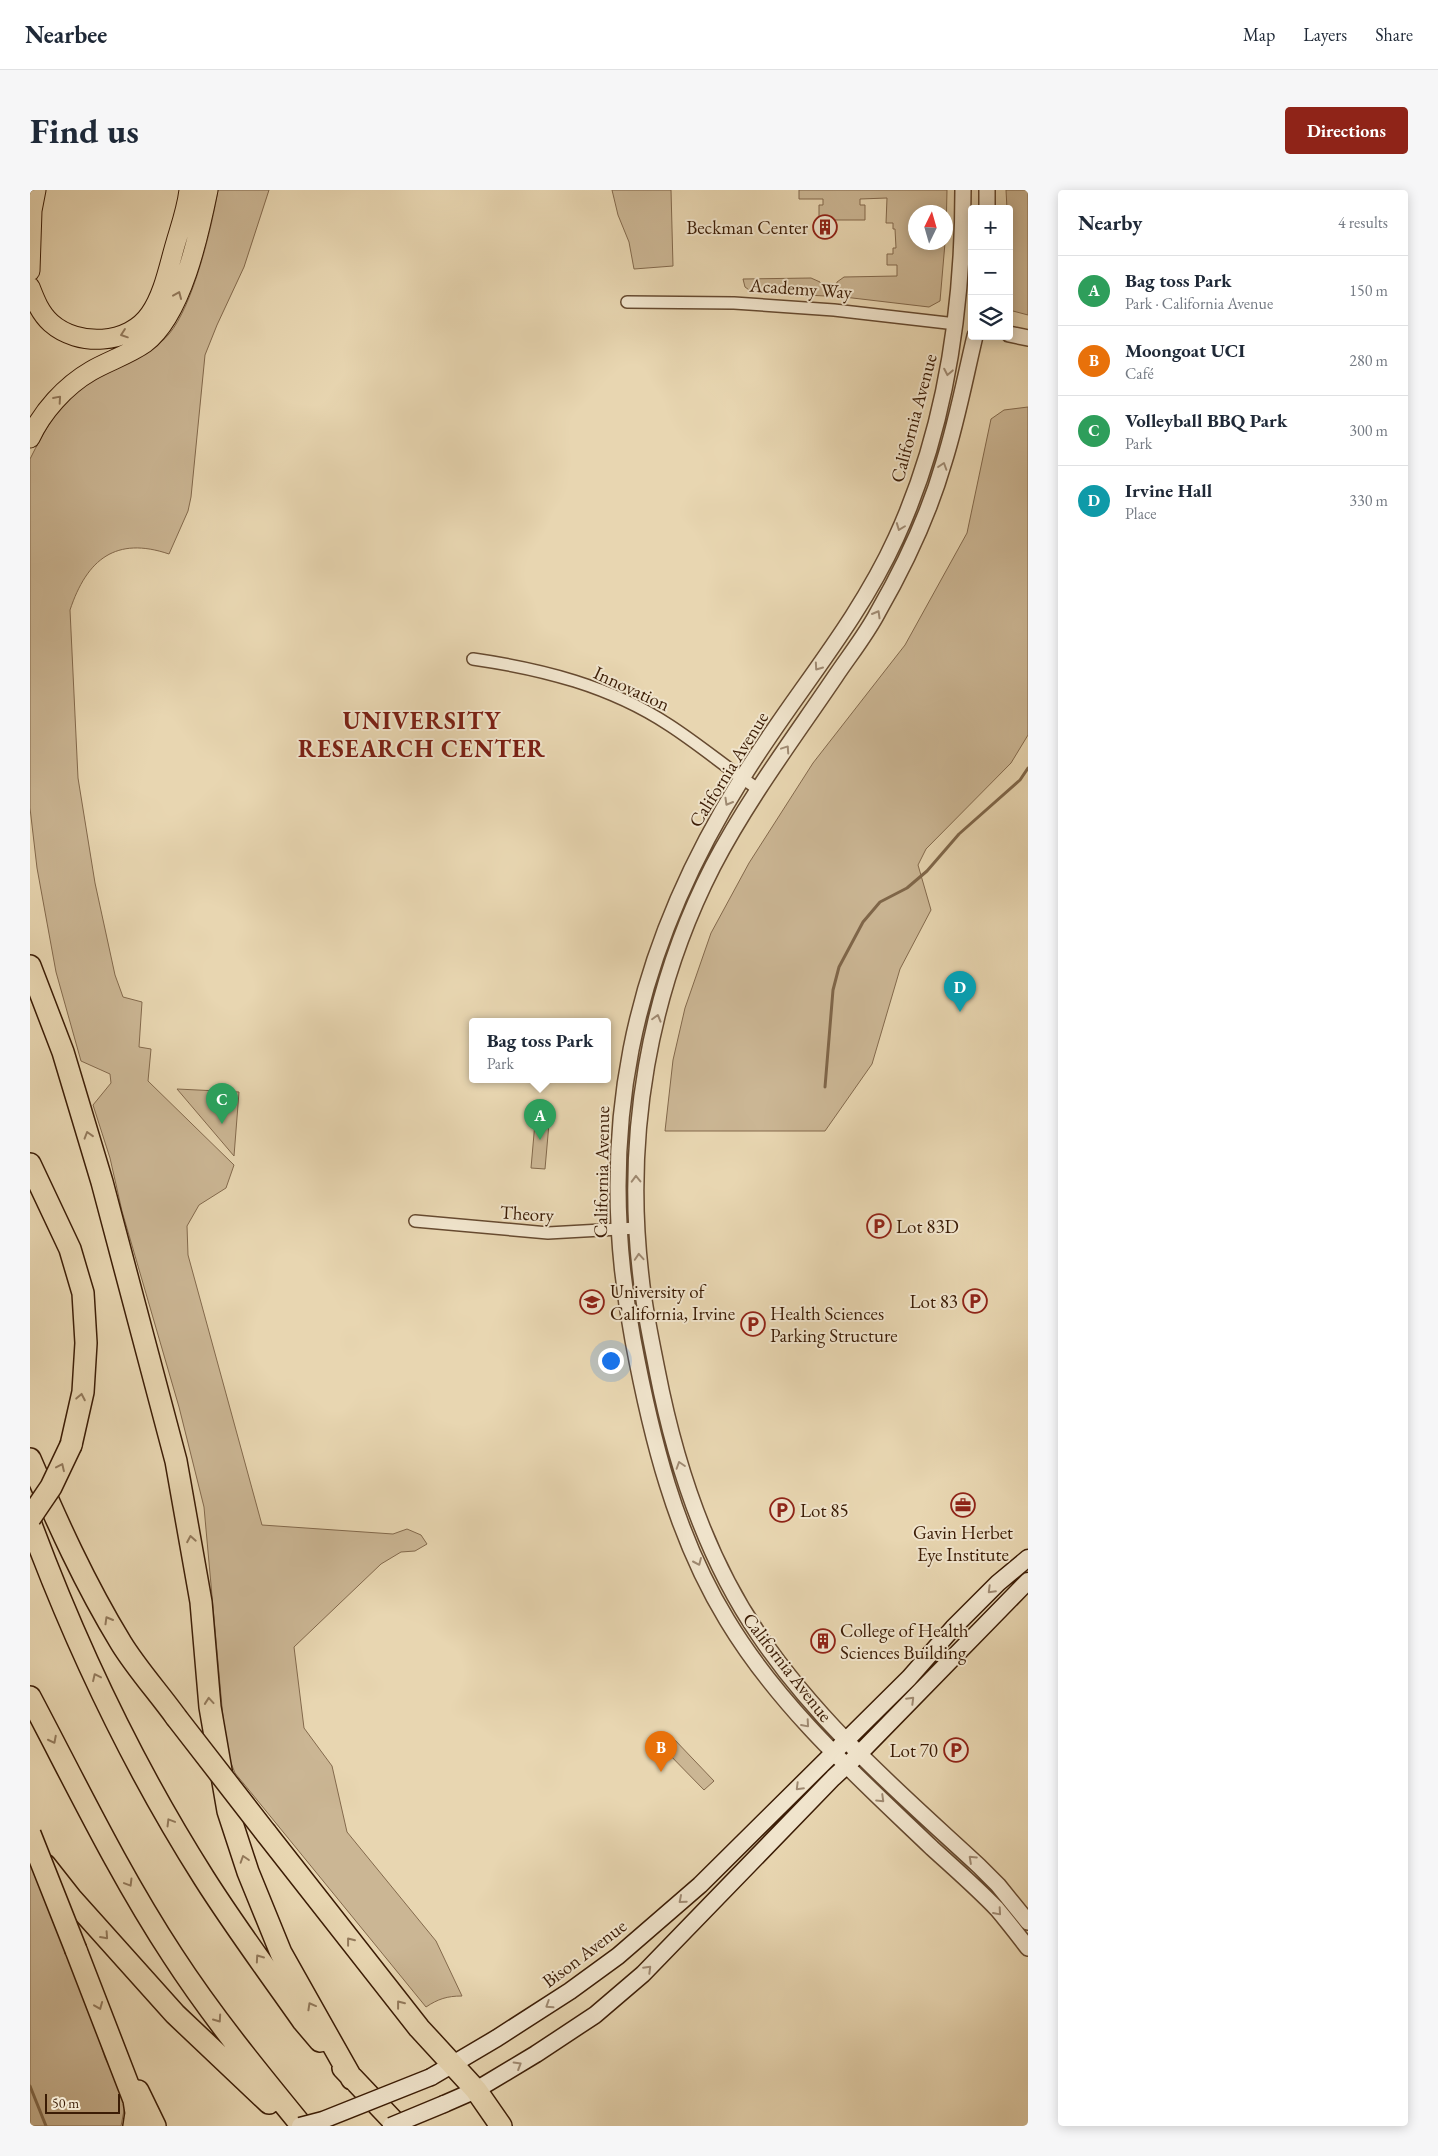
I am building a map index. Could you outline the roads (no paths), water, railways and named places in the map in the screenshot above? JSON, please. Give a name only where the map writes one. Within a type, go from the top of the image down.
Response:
[{"type":"highway","points":[[30,966],[63,1052],[102,1182],[176,1461],[201,1602],[210,1708],[228,1811],[248,1872],[281,1953],[352,2079]]},
{"type":"highway","points":[[30,1164],[70,1249],[83,1294],[86,1343],[83,1392],[71,1445],[51,1487],[30,1518]]},
{"type":"highway","points":[[30,1459],[55,1518],[88,1587],[122,1645],[419,2028],[476,2090],[501,2126]]},
{"type":"highway","points":[[30,1522],[73,1630],[123,1735],[157,1799],[204,1879],[303,2021],[352,2079],[398,2126]]},
{"type":"highway","points":[[30,1697],[118,1865],[173,1956],[242,2053],[301,2126]]},
{"type":"highway","points":[[30,1834],[109,2030],[134,2100],[136,2113],[134,2126]]},
{"type":"highway","points":[[30,1845],[71,1898],[174,2014],[292,2126]]},
{"type":"highway","points":[[109,2030],[155,2126]]},
{"type":"main road","points":[[31,262],[31,216],[36,190]]},
{"type":"main road","points":[[30,287],[38,306],[46,318],[69,335],[90,339],[113,337],[132,331],[150,314],[161,291],[189,190]]},
{"type":"main road","points":[[30,438],[34,428],[60,395],[90,372],[145,342],[162,326],[178,296],[201,224],[208,190]]},
{"type":"main road","name":"Bison Avenue","points":[[301,2126],[323,2120],[431,2077],[497,2038],[570,1991],[618,1956],[700,1885],[909,1678],[953,1628],[998,1583],[1028,1558]]},
{"type":"main road","points":[[390,2126],[476,2090],[596,2015],[644,1974],[1028,1581]]},
{"type":"street","name":"California Avenue","points":[[963,190],[962,247],[956,324],[943,395],[931,439],[897,537],[845,629],[742,778],[685,880],[662,937],[634,1029],[622,1096],[618,1131],[618,1230],[625,1300],[659,1456],[678,1518],[700,1569],[725,1617],[750,1656],[780,1694],[833,1753],[852,1760],[979,1866],[998,1885],[1028,1922]]},
{"type":"street","points":[[987,190],[987,205]]},
{"type":"street","name":"Academy Way","points":[[627,302],[734,303],[834,310],[968,326]]},
{"type":"street","points":[[1013,335],[1028,338]]},
{"type":"street","name":"California Avenue","points":[[974,340],[944,462],[930,503],[905,561],[876,616],[734,826],[699,894],[676,953],[654,1027],[644,1084],[638,1132],[636,1172],[637,1228],[640,1275],[647,1320],[662,1396],[678,1460],[700,1520],[732,1590],[758,1634],[792,1680],[846,1741],[852,1760],[996,1908],[1028,1948]]},
{"type":"street","name":"Innovation","points":[[473,659],[552,673],[605,692],[669,725],[758,789]]},
{"type":"street","name":"Theory","points":[[415,1221],[548,1233],[637,1228]]},
{"type":"waterway","points":[[825,1087],[833,990],[839,967],[863,922],[880,902],[907,888],[927,871],[959,834],[1020,780],[1028,768]]},
{"type":"waterway","points":[[30,2086],[46,2126]]},
{"type":"place","name":"Beckman Center","points":[[825,227]]},
{"type":"place","name":"Irvine Hall","points":[[960,1012]]},
{"type":"place","name":"Volleyball BBQ Park","points":[[222,1124]]},
{"type":"place","name":"Bag toss Park","points":[[540,1140]]},
{"type":"place","name":"Lot 83D","points":[[879,1226]]},
{"type":"place","name":"Lot 83","points":[[975,1301]]},
{"type":"place","name":"University of California, Irvine","points":[[592,1302]]},
{"type":"place","name":"Health Sciences Parking Structure","points":[[753,1324]]},
{"type":"place","name":"Gavin Herbet Eye Institute","points":[[963,1505]]},
{"type":"place","name":"Lot 85","points":[[782,1510]]},
{"type":"place","name":"College of Health Sciences Building","points":[[823,1641]]},
{"type":"place","name":"Lot 70","points":[[956,1750]]},
{"type":"place","name":"Moongoat UCI","points":[[661,1772]]},
{"type":"district","name":"UNIVERSITY RESEARCH CENTER","points":[[422,735]]}]
